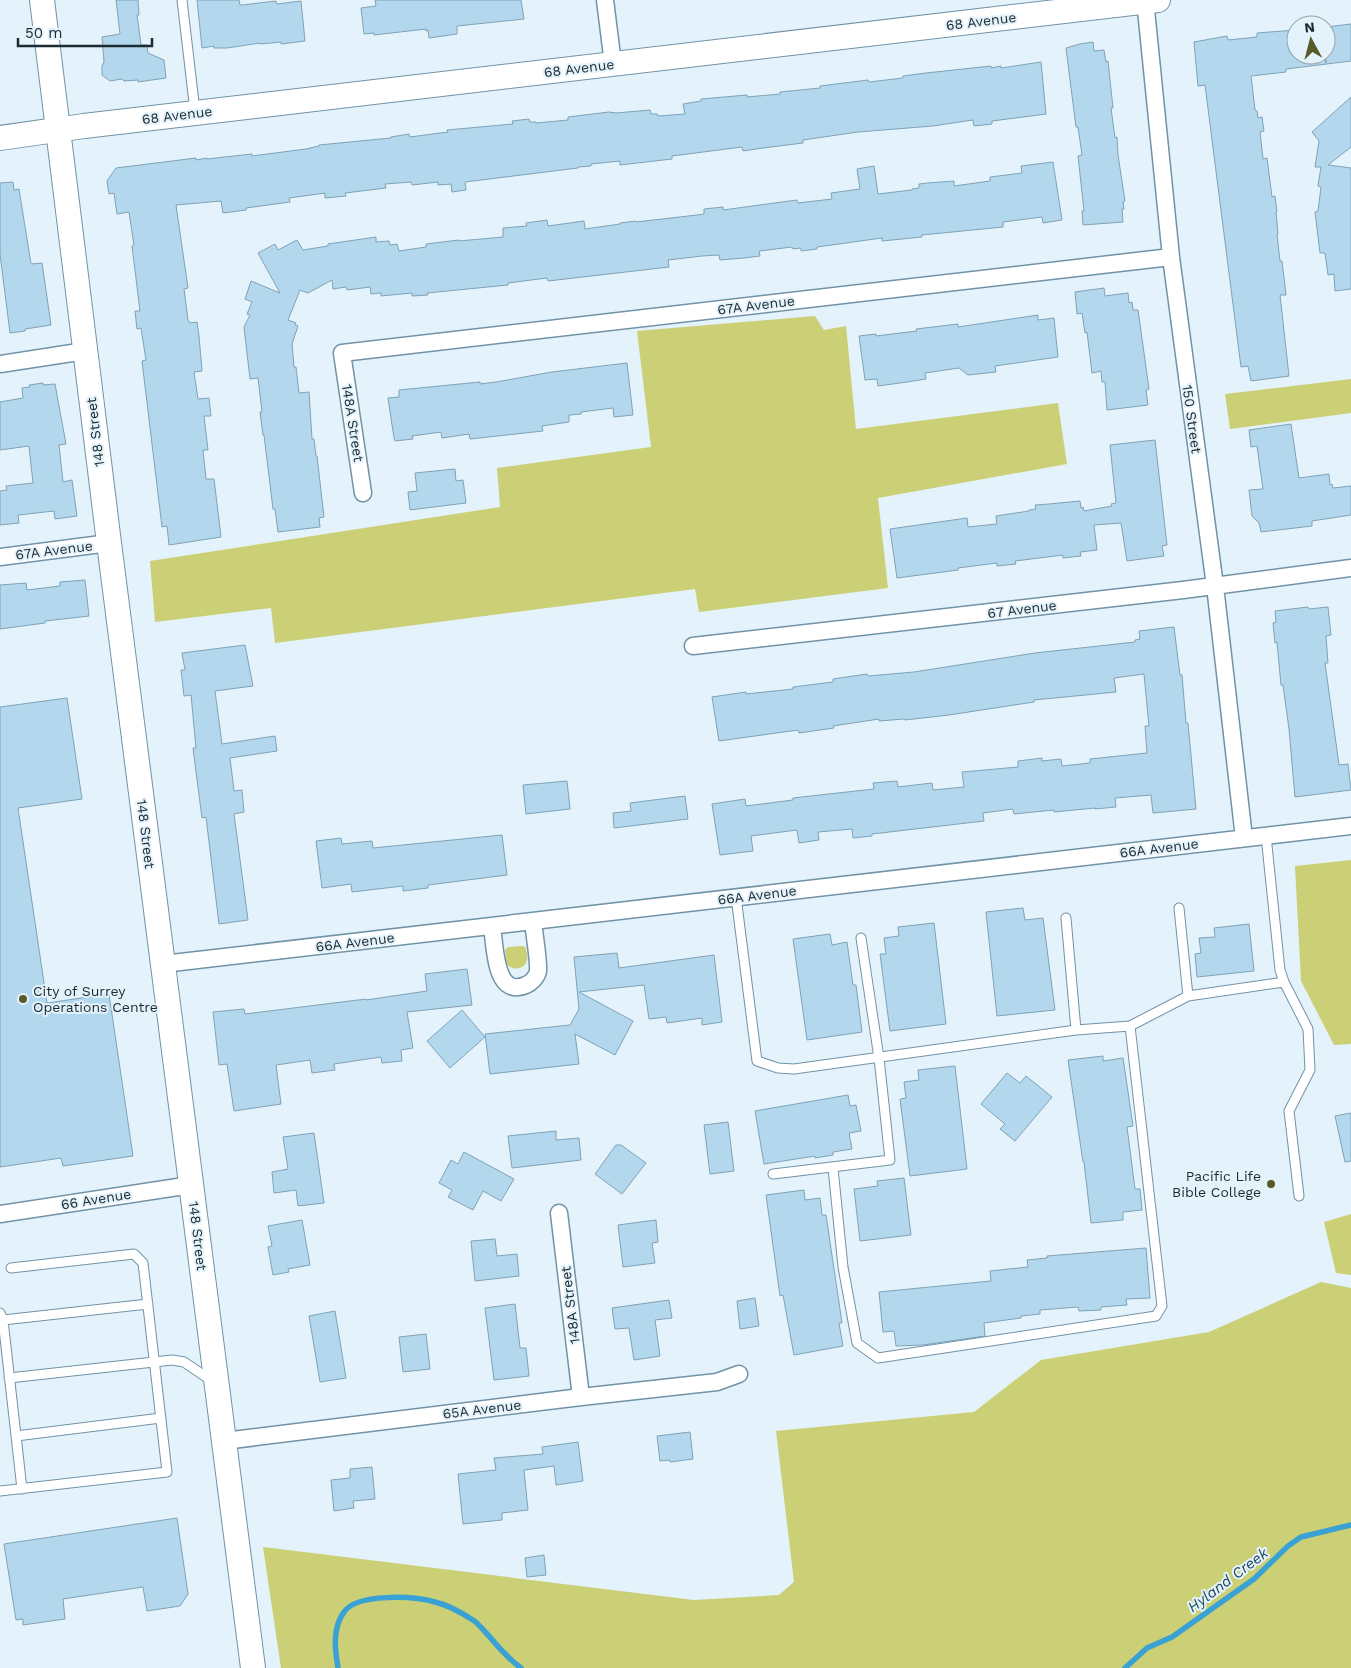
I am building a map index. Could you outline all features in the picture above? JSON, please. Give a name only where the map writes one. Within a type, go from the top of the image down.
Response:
[{"type":"street","name":"148 Street","points":[[42,0],[109,543],[253,1668]]},
{"type":"street","points":[[605,0],[613,64]]},
{"type":"street","name":"68 Avenue","points":[[0,138],[58,129],[613,64],[1022,12],[1150,0]]},
{"type":"street","name":"150 Street","points":[[1150,0],[1171,257],[1215,586],[1244,838]]},
{"type":"street","name":"67A Avenue","points":[[342,353],[1171,257]]},
{"type":"street","points":[[0,364],[86,351]]},
{"type":"street","name":"148A Street","points":[[342,353],[363,493]]},
{"type":"street","name":"67A Avenue","points":[[0,557],[109,543]]},
{"type":"street","name":"67 Avenue","points":[[693,646],[1215,586],[1351,568]]},
{"type":"street","name":"66A Avenue","points":[[163,964],[1351,826]]},
{"type":"street","points":[[492,926],[499,974],[507,984],[520,987],[531,982],[538,971],[533,921]]},
{"type":"street","name":"66 Avenue","points":[[0,1214],[191,1185]]},
{"type":"street","name":"148A Street","points":[[559,1213],[581,1397]]},
{"type":"street","name":"65A Avenue","points":[[224,1441],[717,1382],[739,1374]]},
{"type":"lane","points":[[182,0],[196,113]]},
{"type":"lane","points":[[1266,836],[1280,970],[1284,982],[1308,1029],[1310,1070],[1289,1111],[1299,1196]]},
{"type":"lane","points":[[736,897],[756,1062],[778,1068],[794,1069],[1076,1030],[1130,1026],[1188,996],[1284,982]]},
{"type":"lane","points":[[1179,908],[1188,996]]},
{"type":"lane","points":[[1066,918],[1076,1030]]},
{"type":"lane","points":[[774,1174],[890,1160],[861,938]]},
{"type":"lane","points":[[833,1168],[843,1267],[857,1343],[878,1358],[1156,1316],[1162,1306],[1130,1026]]},
{"type":"lane","points":[[0,1491],[168,1472],[143,1262],[134,1254],[11,1268]]},
{"type":"lane","points":[[22,1489],[6,1375],[1,1316],[148,1304]]},
{"type":"lane","points":[[6,1375],[172,1360],[184,1362],[217,1384]]},
{"type":"lane","points":[[16,1436],[161,1418]]},
{"type":"green space","points":[[815,316],[824,330],[846,326],[856,429],[1058,403],[1067,464],[878,498],[888,588],[699,612],[695,589],[275,643],[271,608],[155,622],[150,561],[500,507],[497,468],[651,447],[637,331]]},
{"type":"green space","points":[[1351,379],[1351,413],[1230,429],[1225,394]]},
{"type":"green space","points":[[1351,860],[1351,1044],[1334,1045],[1301,981],[1295,866]]},
{"type":"green space","points":[[523,946],[526,948],[526,963],[517,969],[508,965],[505,950],[508,947]]},
{"type":"green space","points":[[1351,1214],[1351,1275],[1336,1273],[1324,1222]]},
{"type":"green space","points":[[1321,1282],[1351,1288],[1351,1668],[281,1668],[263,1547],[694,1600],[779,1595],[794,1582],[776,1431],[974,1412],[1041,1360],[1209,1332]]},
{"type":"building","points":[[116,0],[138,0],[139,15],[137,15],[141,45],[147,45],[148,53],[164,60],[166,78],[138,82],[138,80],[124,81],[122,79],[110,81],[102,75],[104,62],[102,37],[120,34]]},
{"type":"building","points":[[197,0],[239,0],[240,5],[276,1],[277,4],[301,1],[305,41],[281,44],[281,42],[260,43],[227,48],[214,48],[214,46],[202,48]]},
{"type":"building","points":[[375,0],[521,0],[524,19],[457,26],[457,34],[429,38],[428,30],[426,31],[426,29],[374,35],[374,33],[364,34],[361,8],[376,6]]},
{"type":"building","points":[[1351,24],[1351,61],[1336,63],[1336,26]]},
{"type":"building","points":[[1286,31],[1286,65],[1318,65],[1286,69],[1286,72],[1251,76],[1255,110],[1257,111],[1258,118],[1262,117],[1264,131],[1260,132],[1263,159],[1267,158],[1272,197],[1275,196],[1280,261],[1282,261],[1286,295],[1280,295],[1289,376],[1251,381],[1248,366],[1241,367],[1205,85],[1198,86],[1194,42],[1227,36],[1228,40],[1257,37],[1257,33]]},
{"type":"building","points":[[1093,42],[1094,51],[1104,50],[1106,62],[1108,61],[1113,108],[1111,108],[1115,138],[1117,137],[1125,201],[1123,202],[1124,209],[1122,209],[1123,222],[1083,225],[1082,211],[1084,211],[1078,156],[1082,155],[1078,127],[1076,127],[1066,48]]},
{"type":"building","points":[[1041,62],[1046,114],[992,121],[992,124],[974,126],[973,120],[933,126],[858,132],[803,140],[803,143],[743,151],[742,147],[672,156],[672,159],[620,165],[620,161],[591,164],[591,166],[578,168],[465,182],[466,190],[452,192],[451,184],[438,185],[438,182],[412,185],[411,182],[385,184],[386,188],[345,193],[346,196],[325,198],[325,193],[289,198],[290,202],[223,213],[221,201],[176,205],[188,288],[184,289],[188,320],[190,323],[197,322],[199,336],[202,371],[194,372],[198,399],[209,398],[211,416],[204,416],[208,450],[203,450],[206,479],[214,479],[221,537],[169,545],[167,526],[162,527],[142,361],[146,360],[141,328],[137,329],[135,311],[140,311],[129,212],[117,214],[114,193],[109,194],[107,181],[116,168],[196,158],[196,160],[252,154],[252,156],[306,149],[319,145],[391,138],[409,134],[410,137],[448,132],[447,130],[513,124],[512,121],[529,119],[530,122],[536,123],[568,120],[568,117],[609,112],[650,110],[651,114],[657,114],[658,116],[685,114],[683,104],[701,101],[701,99],[780,94],[780,92],[868,80],[869,82],[926,73],[991,66],[991,68],[1001,66],[1001,68]]},
{"type":"building","points":[[1351,97],[1351,147],[1328,165],[1351,168],[1351,289],[1335,291],[1334,274],[1328,275],[1325,253],[1320,253],[1315,212],[1318,211],[1321,187],[1318,186],[1321,167],[1315,167],[1319,141],[1312,132]]},
{"type":"building","points":[[1053,162],[1062,220],[1043,223],[1042,217],[1003,222],[1003,227],[922,235],[922,237],[882,241],[882,238],[801,251],[801,248],[793,249],[792,247],[759,251],[760,256],[744,258],[720,260],[719,255],[668,260],[669,267],[548,281],[547,278],[508,283],[508,285],[427,293],[428,295],[412,296],[412,293],[381,296],[381,293],[371,294],[370,287],[347,290],[346,287],[333,289],[332,280],[308,293],[300,290],[288,320],[296,323],[295,325],[298,326],[292,344],[294,367],[296,367],[299,393],[309,392],[312,439],[314,439],[317,456],[324,517],[319,518],[320,527],[278,532],[275,509],[273,509],[260,412],[262,412],[258,378],[250,379],[244,327],[250,315],[247,314],[252,302],[245,299],[251,281],[280,293],[258,253],[275,244],[278,250],[297,240],[303,250],[328,246],[328,244],[376,237],[376,242],[389,241],[390,245],[397,244],[399,251],[426,247],[426,244],[503,237],[503,228],[527,226],[526,223],[547,220],[548,226],[584,221],[585,229],[620,223],[704,214],[704,209],[723,207],[723,210],[797,200],[798,203],[832,199],[831,193],[860,189],[857,169],[874,166],[878,194],[912,190],[919,188],[919,184],[954,181],[954,186],[990,181],[990,177],[1022,173],[1021,166]]},
{"type":"building","points":[[13,182],[14,190],[19,189],[31,264],[42,263],[51,325],[10,333],[0,254],[0,183]]},
{"type":"building","points":[[1104,288],[1105,296],[1128,293],[1129,303],[1132,302],[1133,310],[1138,310],[1149,389],[1146,390],[1148,405],[1107,410],[1105,382],[1102,382],[1101,371],[1092,373],[1087,332],[1085,333],[1082,313],[1077,314],[1075,292]]},
{"type":"building","points":[[1038,315],[1038,320],[1054,318],[1058,357],[995,366],[996,372],[968,375],[959,368],[925,373],[926,379],[878,386],[877,379],[865,380],[859,336],[876,334],[876,336],[958,324],[958,327]]},
{"type":"building","points":[[627,363],[633,415],[614,417],[613,408],[569,415],[569,422],[542,426],[543,431],[470,439],[469,434],[442,438],[441,432],[412,436],[413,439],[395,441],[394,438],[388,398],[399,397],[399,390],[480,382],[480,384],[552,372]]},
{"type":"building","points":[[43,383],[43,385],[55,384],[66,444],[59,445],[63,482],[72,480],[77,516],[55,519],[54,511],[18,515],[19,523],[0,525],[0,491],[7,490],[6,486],[33,483],[29,446],[0,450],[0,402],[23,398],[22,388]]},
{"type":"building","points":[[1291,424],[1299,478],[1329,474],[1330,485],[1332,484],[1333,488],[1351,486],[1351,515],[1312,521],[1312,526],[1261,532],[1259,523],[1252,516],[1249,490],[1263,489],[1257,446],[1251,447],[1249,430]]},
{"type":"building","points":[[1155,440],[1167,545],[1162,546],[1164,556],[1127,561],[1121,523],[1094,525],[1097,550],[1080,552],[1081,556],[1063,558],[1063,555],[1015,561],[1016,564],[997,566],[997,563],[897,578],[890,529],[967,518],[968,527],[997,524],[996,516],[1029,511],[1036,509],[1035,505],[1080,501],[1081,508],[1083,507],[1084,511],[1112,506],[1111,504],[1116,503],[1110,445]]},
{"type":"building","points":[[455,469],[456,481],[463,480],[466,503],[410,510],[408,492],[417,491],[415,473]]},
{"type":"building","points":[[85,580],[89,616],[0,629],[0,585],[26,583],[27,590],[60,586],[60,582]]},
{"type":"building","points":[[1308,607],[1309,609],[1328,607],[1331,635],[1326,636],[1328,663],[1325,663],[1339,765],[1348,764],[1351,790],[1295,797],[1289,729],[1273,623],[1276,622],[1275,611]]},
{"type":"building","points":[[1174,627],[1180,675],[1182,675],[1186,723],[1188,723],[1196,809],[1153,813],[1151,795],[1115,798],[1116,807],[1014,814],[1013,809],[983,813],[984,821],[872,834],[872,836],[853,838],[852,829],[818,832],[819,840],[799,843],[797,830],[751,836],[753,851],[720,855],[712,804],[745,799],[746,806],[793,800],[793,798],[874,789],[873,783],[897,781],[898,787],[932,783],[933,790],[964,787],[962,772],[1018,767],[1018,761],[1042,758],[1042,761],[1061,759],[1062,766],[1090,763],[1090,759],[1147,753],[1145,726],[1149,726],[1144,674],[1114,678],[1116,692],[1034,700],[1034,702],[949,715],[905,720],[879,721],[879,719],[799,733],[798,730],[719,741],[712,697],[746,692],[746,694],[793,689],[793,687],[833,682],[833,679],[867,674],[868,676],[914,672],[1035,653],[1135,642],[1135,640],[1140,639],[1139,631]]},
{"type":"building","points":[[245,645],[253,686],[215,691],[222,744],[275,736],[277,751],[230,758],[234,791],[242,790],[244,812],[234,814],[248,920],[219,924],[206,817],[202,818],[193,748],[196,748],[191,695],[184,696],[181,670],[185,670],[182,653]]},
{"type":"building","name":"City of Surrey Operations Centre","points":[[67,698],[82,799],[18,808],[47,1003],[109,994],[133,1156],[63,1166],[61,1158],[0,1167],[0,707]]},
{"type":"building","points":[[567,781],[570,809],[526,814],[523,785]]},
{"type":"building","points":[[685,796],[688,819],[614,828],[613,813],[631,811],[630,803]]},
{"type":"building","points":[[502,835],[507,875],[428,885],[428,888],[403,891],[403,886],[352,892],[351,884],[322,888],[316,841],[341,838],[342,844],[372,841],[373,848]]},
{"type":"building","points":[[1023,908],[1025,920],[1043,918],[1055,1010],[997,1016],[986,912]]},
{"type":"building","points":[[934,923],[946,1024],[890,1031],[880,954],[886,954],[884,938],[899,936],[898,927]]},
{"type":"building","points":[[1249,924],[1254,971],[1197,977],[1195,954],[1201,953],[1199,938],[1215,937],[1214,928]]},
{"type":"building","points":[[830,934],[832,945],[847,942],[853,985],[856,985],[862,1032],[807,1040],[793,939]]},
{"type":"building","points":[[617,953],[619,968],[714,955],[722,1022],[702,1025],[702,1018],[667,1023],[666,1017],[649,1019],[644,985],[579,992],[633,1021],[615,1055],[575,1034],[579,1064],[490,1074],[485,1034],[570,1025],[579,1009],[574,957]]},
{"type":"building","points":[[467,969],[472,1005],[407,1012],[413,1048],[401,1050],[402,1061],[382,1063],[381,1057],[334,1064],[335,1070],[312,1073],[310,1060],[276,1065],[281,1104],[234,1111],[227,1064],[219,1065],[213,1012],[244,1009],[245,1014],[427,991],[425,974]]},
{"type":"building","points":[[462,1010],[485,1037],[450,1068],[427,1041]]},
{"type":"building","points":[[1103,1056],[1103,1061],[1123,1058],[1133,1126],[1127,1127],[1135,1189],[1140,1189],[1142,1210],[1123,1212],[1123,1220],[1091,1223],[1084,1162],[1068,1060]]},
{"type":"building","points":[[955,1066],[967,1169],[910,1176],[900,1099],[906,1098],[904,1082],[919,1080],[918,1070]]},
{"type":"building","points":[[1007,1073],[1020,1083],[1026,1076],[1052,1097],[1015,1141],[1000,1129],[1005,1124],[981,1104]]},
{"type":"building","points":[[848,1095],[850,1106],[856,1105],[861,1131],[849,1133],[852,1149],[833,1152],[833,1155],[764,1164],[755,1111]]},
{"type":"building","points":[[1351,1113],[1351,1161],[1345,1162],[1335,1116]]},
{"type":"building","points":[[728,1122],[734,1171],[710,1174],[704,1125]]},
{"type":"building","points":[[556,1131],[556,1140],[579,1138],[581,1160],[512,1168],[508,1136]]},
{"type":"building","points":[[314,1133],[324,1203],[298,1206],[296,1190],[274,1193],[272,1172],[288,1169],[283,1137]]},
{"type":"building","points":[[616,1145],[621,1145],[646,1163],[622,1194],[595,1174]]},
{"type":"building","points":[[464,1152],[514,1179],[501,1201],[483,1191],[473,1210],[448,1197],[452,1190],[439,1183],[451,1160],[458,1164]]},
{"type":"building","points":[[904,1178],[911,1235],[860,1241],[854,1189],[878,1186],[877,1181]]},
{"type":"building","points":[[804,1190],[805,1200],[820,1198],[822,1215],[826,1215],[842,1323],[839,1323],[843,1346],[794,1355],[783,1295],[780,1296],[766,1195]]},
{"type":"building","points":[[302,1220],[310,1265],[288,1269],[289,1272],[273,1275],[268,1247],[272,1246],[268,1226]]},
{"type":"building","points":[[656,1220],[658,1242],[652,1243],[655,1263],[623,1267],[618,1225]]},
{"type":"building","points":[[495,1239],[497,1256],[517,1254],[519,1276],[475,1281],[471,1241]]},
{"type":"building","points":[[1146,1248],[1150,1298],[1126,1299],[1127,1305],[1101,1307],[1101,1310],[1079,1311],[1078,1307],[1040,1310],[1040,1314],[984,1323],[985,1336],[923,1345],[896,1346],[894,1331],[883,1332],[879,1292],[991,1281],[990,1271],[1028,1267],[1027,1260],[1047,1258],[1047,1256]]},
{"type":"building","points":[[755,1298],[759,1326],[740,1329],[737,1301]]},
{"type":"building","points":[[669,1300],[672,1318],[655,1320],[660,1356],[634,1360],[629,1328],[615,1329],[612,1308]]},
{"type":"building","points":[[515,1304],[520,1348],[526,1348],[529,1376],[494,1380],[485,1308]]},
{"type":"building","points":[[335,1311],[346,1378],[320,1382],[309,1316]]},
{"type":"building","points":[[426,1334],[430,1369],[403,1372],[399,1337]]},
{"type":"building","points":[[690,1432],[693,1459],[670,1462],[670,1460],[660,1461],[657,1436]]},
{"type":"building","points":[[578,1442],[583,1481],[556,1485],[554,1466],[524,1470],[528,1510],[502,1513],[502,1520],[463,1524],[458,1474],[496,1470],[494,1458],[543,1454],[542,1447]]},
{"type":"building","points":[[372,1467],[375,1499],[353,1501],[354,1508],[334,1511],[331,1480],[350,1478],[350,1469]]},
{"type":"building","points":[[177,1518],[188,1594],[180,1606],[147,1611],[143,1587],[63,1599],[65,1619],[23,1625],[23,1619],[16,1620],[4,1544]]},
{"type":"building","points":[[544,1555],[546,1575],[527,1577],[525,1558]]},
{"type":"waterway","name":"Hyland Creek","points":[[1125,1668],[1147,1648],[1172,1637],[1254,1579],[1288,1546],[1301,1537],[1351,1525]]},
{"type":"waterway","name":"Hyland Creek","points":[[338,1668],[335,1647],[336,1632],[344,1612],[351,1606],[361,1602],[386,1598],[414,1598],[450,1607],[477,1623],[504,1653],[521,1668]]},
{"type":"place","name":"City of Surrey Operations Centre","points":[[23,999]]},
{"type":"place","name":"Pacific Life Bible College","points":[[1271,1184]]}]
